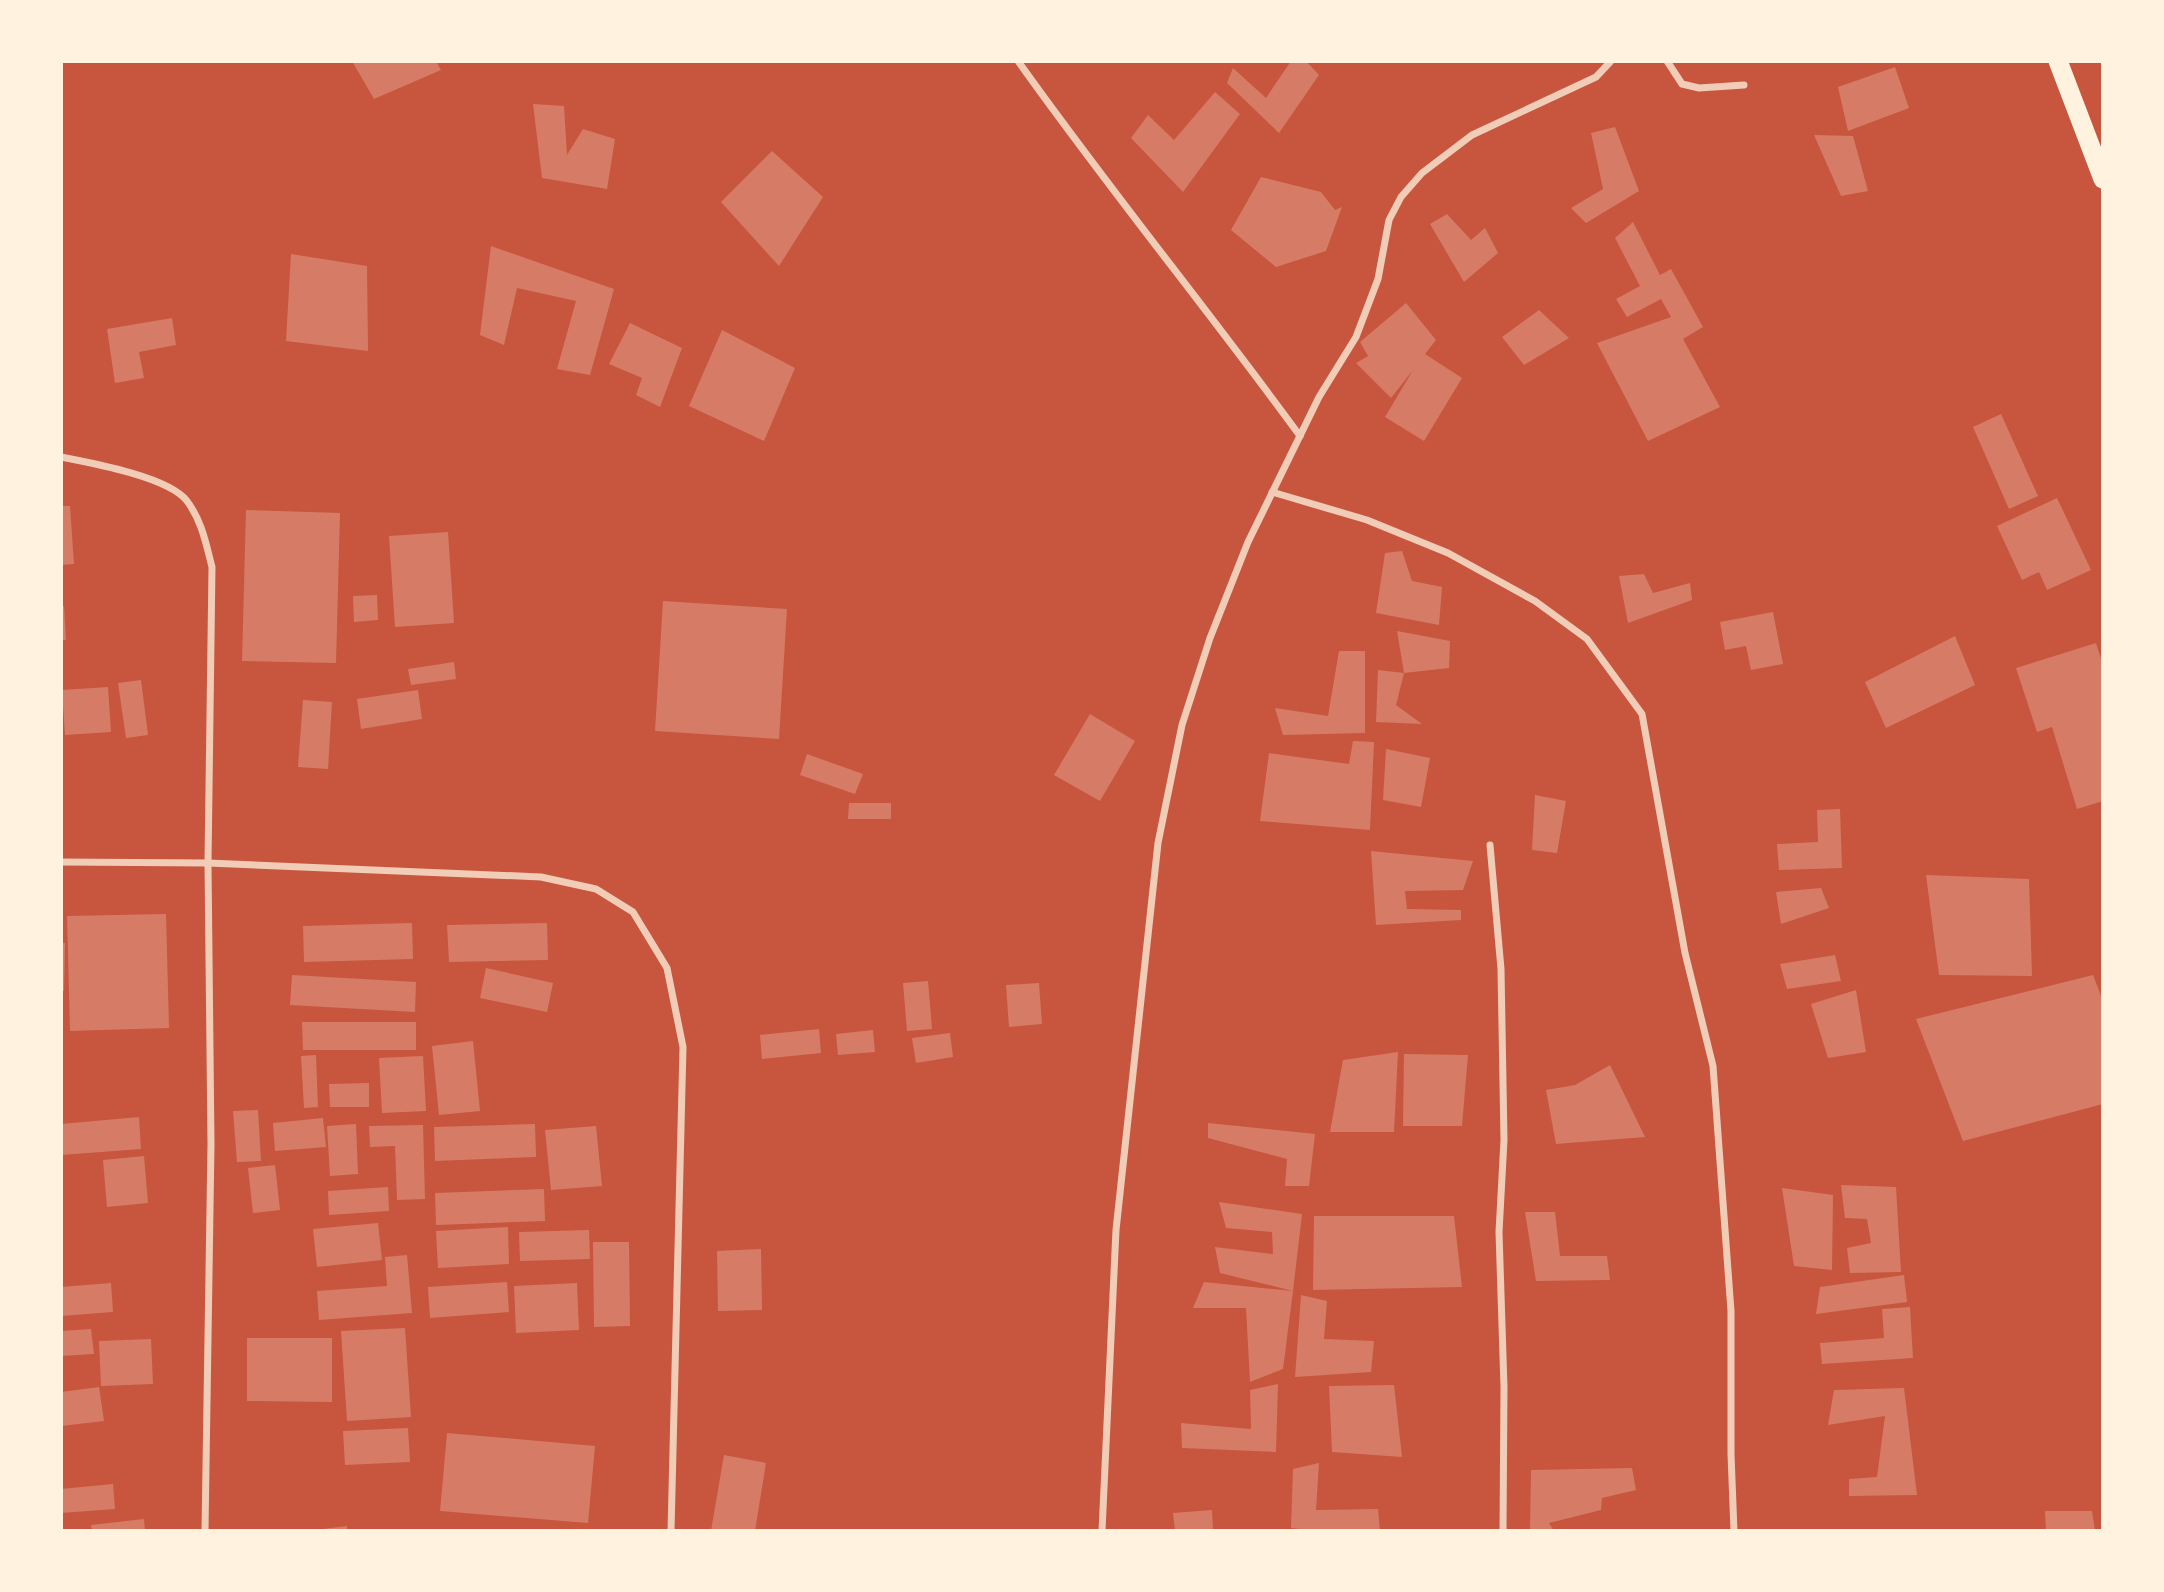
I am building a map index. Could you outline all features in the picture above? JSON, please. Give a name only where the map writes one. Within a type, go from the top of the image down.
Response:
[{"type":"highway","points":[[2058,61],[2103,179]]},
{"type":"street","points":[[1018,61],[1086,155],[1300,436]]},
{"type":"street","points":[[1102,1531],[1116,1230],[1158,843],[1182,725],[1210,638],[1248,542],[1272,492],[1319,397],[1360,327],[1378,279],[1390,220],[1401,197],[1422,173],[1472,135],[1596,77],[1611,61]]},
{"type":"street","points":[[1667,61],[1682,84],[1699,89],[1744,85]]},
{"type":"street","points":[[61,457],[108,466],[181,494],[200,523],[212,567],[208,863],[211,1144],[205,1531]]},
{"type":"street","points":[[1272,492],[1367,520],[1448,553],[1535,601],[1587,639],[1642,713],[1685,953],[1713,1066],[1731,1311],[1734,1531]]},
{"type":"street","points":[[1490,845],[1501,969],[1504,1140],[1499,1232],[1504,1387],[1503,1531]]},
{"type":"street","points":[[61,862],[208,863],[541,877],[596,889],[633,912],[667,968],[683,1047],[670,1531]]},
{"type":"building","points":[[352,61],[436,61],[441,70],[374,99]]},
{"type":"building","points":[[1291,61],[1306,61],[1319,75],[1279,133],[1227,83],[1233,68],[1266,98]]},
{"type":"building","points":[[1895,67],[1909,108],[1848,131],[1838,87]]},
{"type":"building","points":[[1215,92],[1240,114],[1183,192],[1131,138],[1148,115],[1174,140]]},
{"type":"building","points":[[533,104],[564,106],[567,155],[583,129],[615,139],[607,189],[542,178]]},
{"type":"building","points":[[1615,127],[1639,191],[1586,223],[1571,208],[1603,189],[1591,133]]},
{"type":"building","points":[[1814,135],[1853,136],[1868,191],[1841,196]]},
{"type":"building","points":[[772,151],[823,197],[779,266],[721,202]]},
{"type":"building","points":[[1261,177],[1321,192],[1335,210],[1342,207],[1326,251],[1276,267],[1231,230]]},
{"type":"building","points":[[1447,214],[1471,240],[1485,228],[1498,253],[1464,282],[1430,224]]},
{"type":"building","points":[[1633,222],[1660,275],[1671,269],[1703,327],[1683,339],[1720,407],[1648,441],[1597,343],[1671,317],[1661,299],[1627,317],[1616,299],[1640,286],[1615,238]]},
{"type":"building","points":[[491,246],[614,289],[590,375],[557,369],[576,301],[517,288],[504,345],[480,335]]},
{"type":"building","points":[[291,254],[367,266],[368,351],[286,341]]},
{"type":"building","points":[[1406,303],[1436,340],[1425,354],[1462,378],[1424,441],[1385,417],[1413,370],[1391,398],[1356,363],[1368,356],[1360,342]]},
{"type":"building","points":[[1539,310],[1569,338],[1524,365],[1502,337]]},
{"type":"building","points":[[172,318],[176,345],[139,352],[144,378],[115,383],[107,329]]},
{"type":"building","points":[[630,323],[682,348],[660,407],[636,395],[642,378],[609,364]]},
{"type":"building","points":[[722,330],[795,368],[764,441],[689,406]]},
{"type":"building","points":[[2001,414],[2038,496],[2009,509],[1973,427]]},
{"type":"building","points":[[2057,498],[2091,570],[2047,590],[2039,572],[2022,580],[1997,526]]},
{"type":"building","points":[[61,506],[70,506],[74,564],[61,565]]},
{"type":"building","points":[[246,510],[340,513],[336,663],[242,661]]},
{"type":"building","points":[[448,532],[454,623],[395,627],[389,536]]},
{"type":"building","points":[[1402,551],[1412,581],[1442,587],[1439,625],[1376,613],[1385,553]]},
{"type":"building","points":[[1644,574],[1653,593],[1690,583],[1692,600],[1628,623],[1619,576]]},
{"type":"building","points":[[377,595],[378,620],[354,622],[353,596]]},
{"type":"building","points":[[663,601],[787,609],[779,739],[655,731]]},
{"type":"building","points":[[64,606],[66,640],[61,640],[61,607]]},
{"type":"building","points":[[1773,612],[1783,664],[1751,670],[1746,646],[1725,650],[1720,622]]},
{"type":"building","points":[[1397,631],[1450,641],[1449,668],[1404,673]]},
{"type":"building","points":[[1955,636],[1975,685],[1886,728],[1865,682]]},
{"type":"building","points":[[2096,643],[2103,665],[2103,801],[2077,809],[2052,727],[2037,732],[2016,668]]},
{"type":"building","points":[[1339,651],[1365,651],[1365,733],[1283,735],[1275,708],[1328,716]]},
{"type":"building","points":[[454,662],[456,679],[411,685],[408,669]]},
{"type":"building","points":[[1378,670],[1404,673],[1396,705],[1422,724],[1376,722]]},
{"type":"building","points":[[141,680],[148,735],[126,738],[118,683]]},
{"type":"building","points":[[108,687],[111,732],[65,735],[62,690]]},
{"type":"building","points":[[418,690],[422,719],[361,729],[357,699]]},
{"type":"building","points":[[303,700],[332,702],[328,769],[298,767]]},
{"type":"building","points":[[1090,714],[1135,741],[1100,801],[1054,775]]},
{"type":"building","points":[[1353,741],[1374,742],[1370,830],[1260,821],[1269,753],[1349,764]]},
{"type":"building","points":[[1386,749],[1430,758],[1421,807],[1383,800]]},
{"type":"building","points":[[807,754],[863,774],[855,794],[800,775]]},
{"type":"building","points":[[1535,795],[1566,801],[1557,853],[1532,850]]},
{"type":"building","points":[[849,803],[891,803],[891,819],[848,819]]},
{"type":"building","points":[[1840,809],[1842,868],[1779,870],[1777,844],[1818,842],[1817,810]]},
{"type":"building","points":[[1371,851],[1473,861],[1463,890],[1405,891],[1407,909],[1461,910],[1461,920],[1376,925]]},
{"type":"building","points":[[1926,875],[2029,879],[2032,976],[1939,975]]},
{"type":"building","points":[[1821,888],[1829,908],[1781,924],[1776,892]]},
{"type":"building","points":[[166,914],[169,1028],[70,1031],[67,916]]},
{"type":"building","points":[[412,923],[413,959],[304,962],[303,926]]},
{"type":"building","points":[[547,923],[548,960],[449,962],[447,925]]},
{"type":"building","points":[[61,943],[65,943],[64,991],[61,991]]},
{"type":"building","points":[[1835,955],[1841,981],[1787,989],[1780,964]]},
{"type":"building","points":[[486,968],[553,983],[547,1012],[480,998]]},
{"type":"building","points":[[292,975],[416,982],[415,1012],[290,1005]]},
{"type":"building","points":[[2093,975],[2103,1001],[2103,1104],[1963,1141],[1916,1019]]},
{"type":"building","points":[[928,981],[932,1029],[907,1031],[903,983]]},
{"type":"building","points":[[1039,983],[1042,1024],[1009,1027],[1006,985]]},
{"type":"building","points":[[1856,990],[1866,1052],[1828,1058],[1811,1004]]},
{"type":"building","points":[[302,1022],[416,1022],[416,1050],[303,1050]]},
{"type":"building","points":[[819,1029],[821,1053],[762,1059],[760,1035]]},
{"type":"building","points":[[873,1030],[875,1052],[838,1055],[836,1034]]},
{"type":"building","points":[[950,1033],[953,1057],[916,1063],[912,1038]]},
{"type":"building","points":[[473,1041],[480,1111],[439,1115],[432,1046]]},
{"type":"building","points":[[1398,1052],[1394,1132],[1330,1132],[1343,1060]]},
{"type":"building","points":[[1404,1054],[1468,1055],[1462,1126],[1403,1126]]},
{"type":"building","points":[[316,1055],[318,1107],[304,1108],[301,1056]]},
{"type":"building","points":[[423,1056],[426,1111],[382,1113],[379,1058]]},
{"type":"building","points":[[1610,1065],[1645,1137],[1556,1144],[1546,1090],[1575,1085]]},
{"type":"building","points":[[369,1083],[369,1107],[330,1107],[329,1084]]},
{"type":"building","points":[[258,1110],[261,1161],[237,1162],[233,1111]]},
{"type":"building","points":[[139,1117],[141,1149],[61,1155],[61,1124]]},
{"type":"building","points":[[323,1118],[326,1147],[275,1151],[273,1123]]},
{"type":"building","points":[[1208,1123],[1315,1134],[1309,1186],[1285,1186],[1287,1159],[1208,1138]]},
{"type":"building","points":[[356,1124],[358,1174],[330,1176],[327,1126]]},
{"type":"building","points":[[535,1124],[536,1157],[435,1161],[434,1127]]},
{"type":"building","points":[[423,1125],[425,1199],[397,1200],[395,1146],[370,1147],[369,1126]]},
{"type":"building","points":[[596,1126],[602,1186],[551,1190],[545,1130]]},
{"type":"building","points":[[144,1156],[148,1203],[107,1207],[103,1160]]},
{"type":"building","points":[[275,1165],[280,1210],[253,1213],[248,1168]]},
{"type":"building","points":[[1841,1185],[1896,1187],[1901,1272],[1850,1273],[1847,1248],[1871,1243],[1867,1219],[1845,1218]]},
{"type":"building","points":[[388,1187],[389,1211],[329,1215],[328,1191]]},
{"type":"building","points":[[1782,1188],[1833,1195],[1832,1270],[1794,1266]]},
{"type":"building","points":[[544,1189],[545,1221],[436,1225],[435,1193]]},
{"type":"building","points":[[1219,1202],[1302,1214],[1293,1291],[1220,1273],[1215,1247],[1273,1254],[1272,1232],[1226,1228]]},
{"type":"building","points":[[1525,1212],[1555,1212],[1560,1256],[1607,1256],[1610,1280],[1536,1281]]},
{"type":"building","points":[[1314,1216],[1454,1216],[1462,1287],[1313,1290]]},
{"type":"building","points":[[378,1223],[382,1260],[317,1267],[313,1229]]},
{"type":"building","points":[[508,1227],[509,1264],[438,1268],[436,1231]]},
{"type":"building","points":[[589,1230],[590,1259],[520,1261],[519,1232]]},
{"type":"building","points":[[593,1242],[629,1242],[630,1326],[594,1327]]},
{"type":"building","points":[[761,1249],[762,1310],[718,1311],[717,1251]]},
{"type":"building","points":[[407,1255],[412,1313],[319,1320],[317,1291],[387,1286],[385,1257]]},
{"type":"building","points":[[1904,1275],[1907,1302],[1816,1314],[1820,1287]]},
{"type":"building","points":[[507,1282],[509,1312],[430,1318],[428,1287]]},
{"type":"building","points":[[1204,1282],[1293,1291],[1283,1369],[1250,1382],[1246,1308],[1193,1308]]},
{"type":"building","points":[[111,1283],[113,1312],[61,1316],[61,1287]]},
{"type":"building","points":[[577,1283],[579,1330],[516,1333],[514,1286]]},
{"type":"building","points":[[1301,1295],[1327,1301],[1324,1339],[1374,1341],[1371,1372],[1295,1377]]},
{"type":"building","points":[[1910,1307],[1913,1358],[1822,1364],[1820,1343],[1884,1338],[1882,1309]]},
{"type":"building","points":[[405,1328],[411,1417],[347,1421],[341,1331]]},
{"type":"building","points":[[91,1329],[94,1354],[61,1356],[61,1331]]},
{"type":"building","points":[[247,1338],[332,1338],[332,1402],[247,1401]]},
{"type":"building","points":[[151,1339],[153,1384],[101,1386],[99,1341]]},
{"type":"building","points":[[1278,1384],[1276,1452],[1182,1448],[1181,1423],[1251,1429],[1250,1390]]},
{"type":"building","points":[[1394,1385],[1402,1457],[1332,1452],[1329,1386]]},
{"type":"building","points":[[99,1387],[104,1421],[61,1426],[61,1392]]},
{"type":"building","points":[[1904,1388],[1917,1495],[1849,1496],[1849,1479],[1877,1477],[1885,1416],[1828,1425],[1834,1390]]},
{"type":"building","points":[[408,1428],[410,1462],[345,1465],[343,1431]]},
{"type":"building","points":[[447,1433],[595,1446],[588,1523],[440,1511]]},
{"type":"building","points":[[724,1455],[766,1463],[755,1531],[711,1531]]},
{"type":"building","points":[[1319,1463],[1316,1510],[1378,1509],[1380,1531],[1317,1531],[1291,1528],[1293,1469]]},
{"type":"building","points":[[1632,1468],[1636,1490],[1602,1498],[1601,1510],[1549,1523],[1554,1531],[1530,1531],[1531,1470]]},
{"type":"building","points":[[113,1484],[115,1509],[61,1513],[61,1489]]},
{"type":"building","points":[[1212,1510],[1213,1531],[1175,1531],[1173,1513]]},
{"type":"building","points":[[2045,1511],[2092,1511],[2095,1531],[2046,1531]]},
{"type":"building","points":[[144,1519],[145,1531],[92,1531],[91,1525]]},
{"type":"building","points":[[347,1526],[347,1531],[323,1531],[323,1529]]}]
